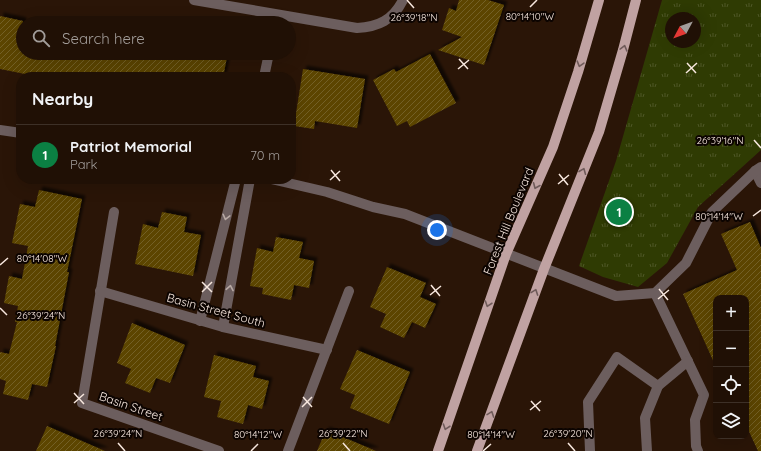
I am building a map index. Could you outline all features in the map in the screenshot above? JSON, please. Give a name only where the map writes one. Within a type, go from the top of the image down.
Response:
[{"type":"main road","name":"Forest Hill Boulevard","points":[[438,451],[506,254],[553,147],[578,72],[599,0]]},
{"type":"main road","points":[[477,451],[544,269],[599,132],[636,0]]},
{"type":"street","points":[[194,0],[263,16]]},
{"type":"street","points":[[296,21],[357,28],[370,27],[384,22],[395,13],[403,0]]},
{"type":"street","points":[[265,72],[268,60]]},
{"type":"street","points":[[0,130],[16,132]]},
{"type":"street","points":[[293,184],[405,214],[616,296],[655,293],[686,263],[712,212],[758,169]]},
{"type":"street","points":[[758,169],[761,183]]},
{"type":"street","points":[[200,320],[235,184]]},
{"type":"street","points":[[223,327],[249,184]]},
{"type":"street","name":"Basin Street","points":[[114,212],[82,403],[219,451]]},
{"type":"street","points":[[288,451],[349,291]]},
{"type":"street","name":"Basin Street South","points":[[100,292],[223,327],[327,350]]},
{"type":"street","points":[[655,293],[704,395],[694,420],[696,446],[698,451]]},
{"type":"street","points":[[590,451],[588,402],[617,357],[658,386]]},
{"type":"street","points":[[647,451],[644,418],[658,386],[688,361]]},
{"type":"green space","points":[[662,0],[761,0],[761,150],[698,207],[667,263],[638,287],[603,277],[579,266],[616,161]]},
{"type":"building","points":[[459,0],[488,0],[504,5],[484,65],[438,50],[462,37],[442,30],[449,8],[456,11]]},
{"type":"building","points":[[0,16],[16,19],[16,60],[226,60],[224,72],[16,72],[0,69]]},
{"type":"building","points":[[430,54],[456,103],[410,127],[407,121],[397,126],[373,80],[394,69],[396,72]]},
{"type":"building","points":[[303,69],[365,79],[357,128],[315,121],[314,129],[296,126],[296,113]]},
{"type":"building","points":[[39,190],[82,199],[67,272],[69,272],[47,387],[32,384],[28,400],[3,394],[6,381],[0,379],[0,352],[9,354],[17,322],[15,322],[18,306],[4,303],[9,276],[22,279],[28,246],[12,243],[20,204],[35,207]]},
{"type":"building","points":[[162,212],[187,217],[184,232],[201,235],[193,276],[135,264],[143,224],[158,228]]},
{"type":"building","points":[[750,222],[761,248],[761,451],[758,451],[749,432],[749,295],[713,295],[713,360],[683,294],[737,270],[721,234]]},
{"type":"building","points":[[276,237],[303,242],[299,258],[314,261],[309,288],[294,285],[291,300],[262,294],[263,288],[250,286],[257,248],[273,252]]},
{"type":"building","points":[[387,267],[426,283],[420,297],[436,304],[425,328],[412,322],[404,338],[380,327],[386,314],[370,307]]},
{"type":"building","points":[[132,323],[185,345],[170,383],[156,378],[150,393],[125,383],[131,369],[117,363]]},
{"type":"building","points":[[357,350],[410,372],[389,424],[350,408],[355,395],[340,389]]},
{"type":"building","points":[[214,355],[256,366],[253,377],[269,381],[262,409],[248,405],[243,424],[217,417],[221,401],[204,397]]},
{"type":"building","points":[[47,426],[105,451],[36,451]]},
{"type":"building","points":[[326,430],[376,451],[317,451]]},
{"type":"place","name":"Patriot Memorial","points":[[619,212]]}]
